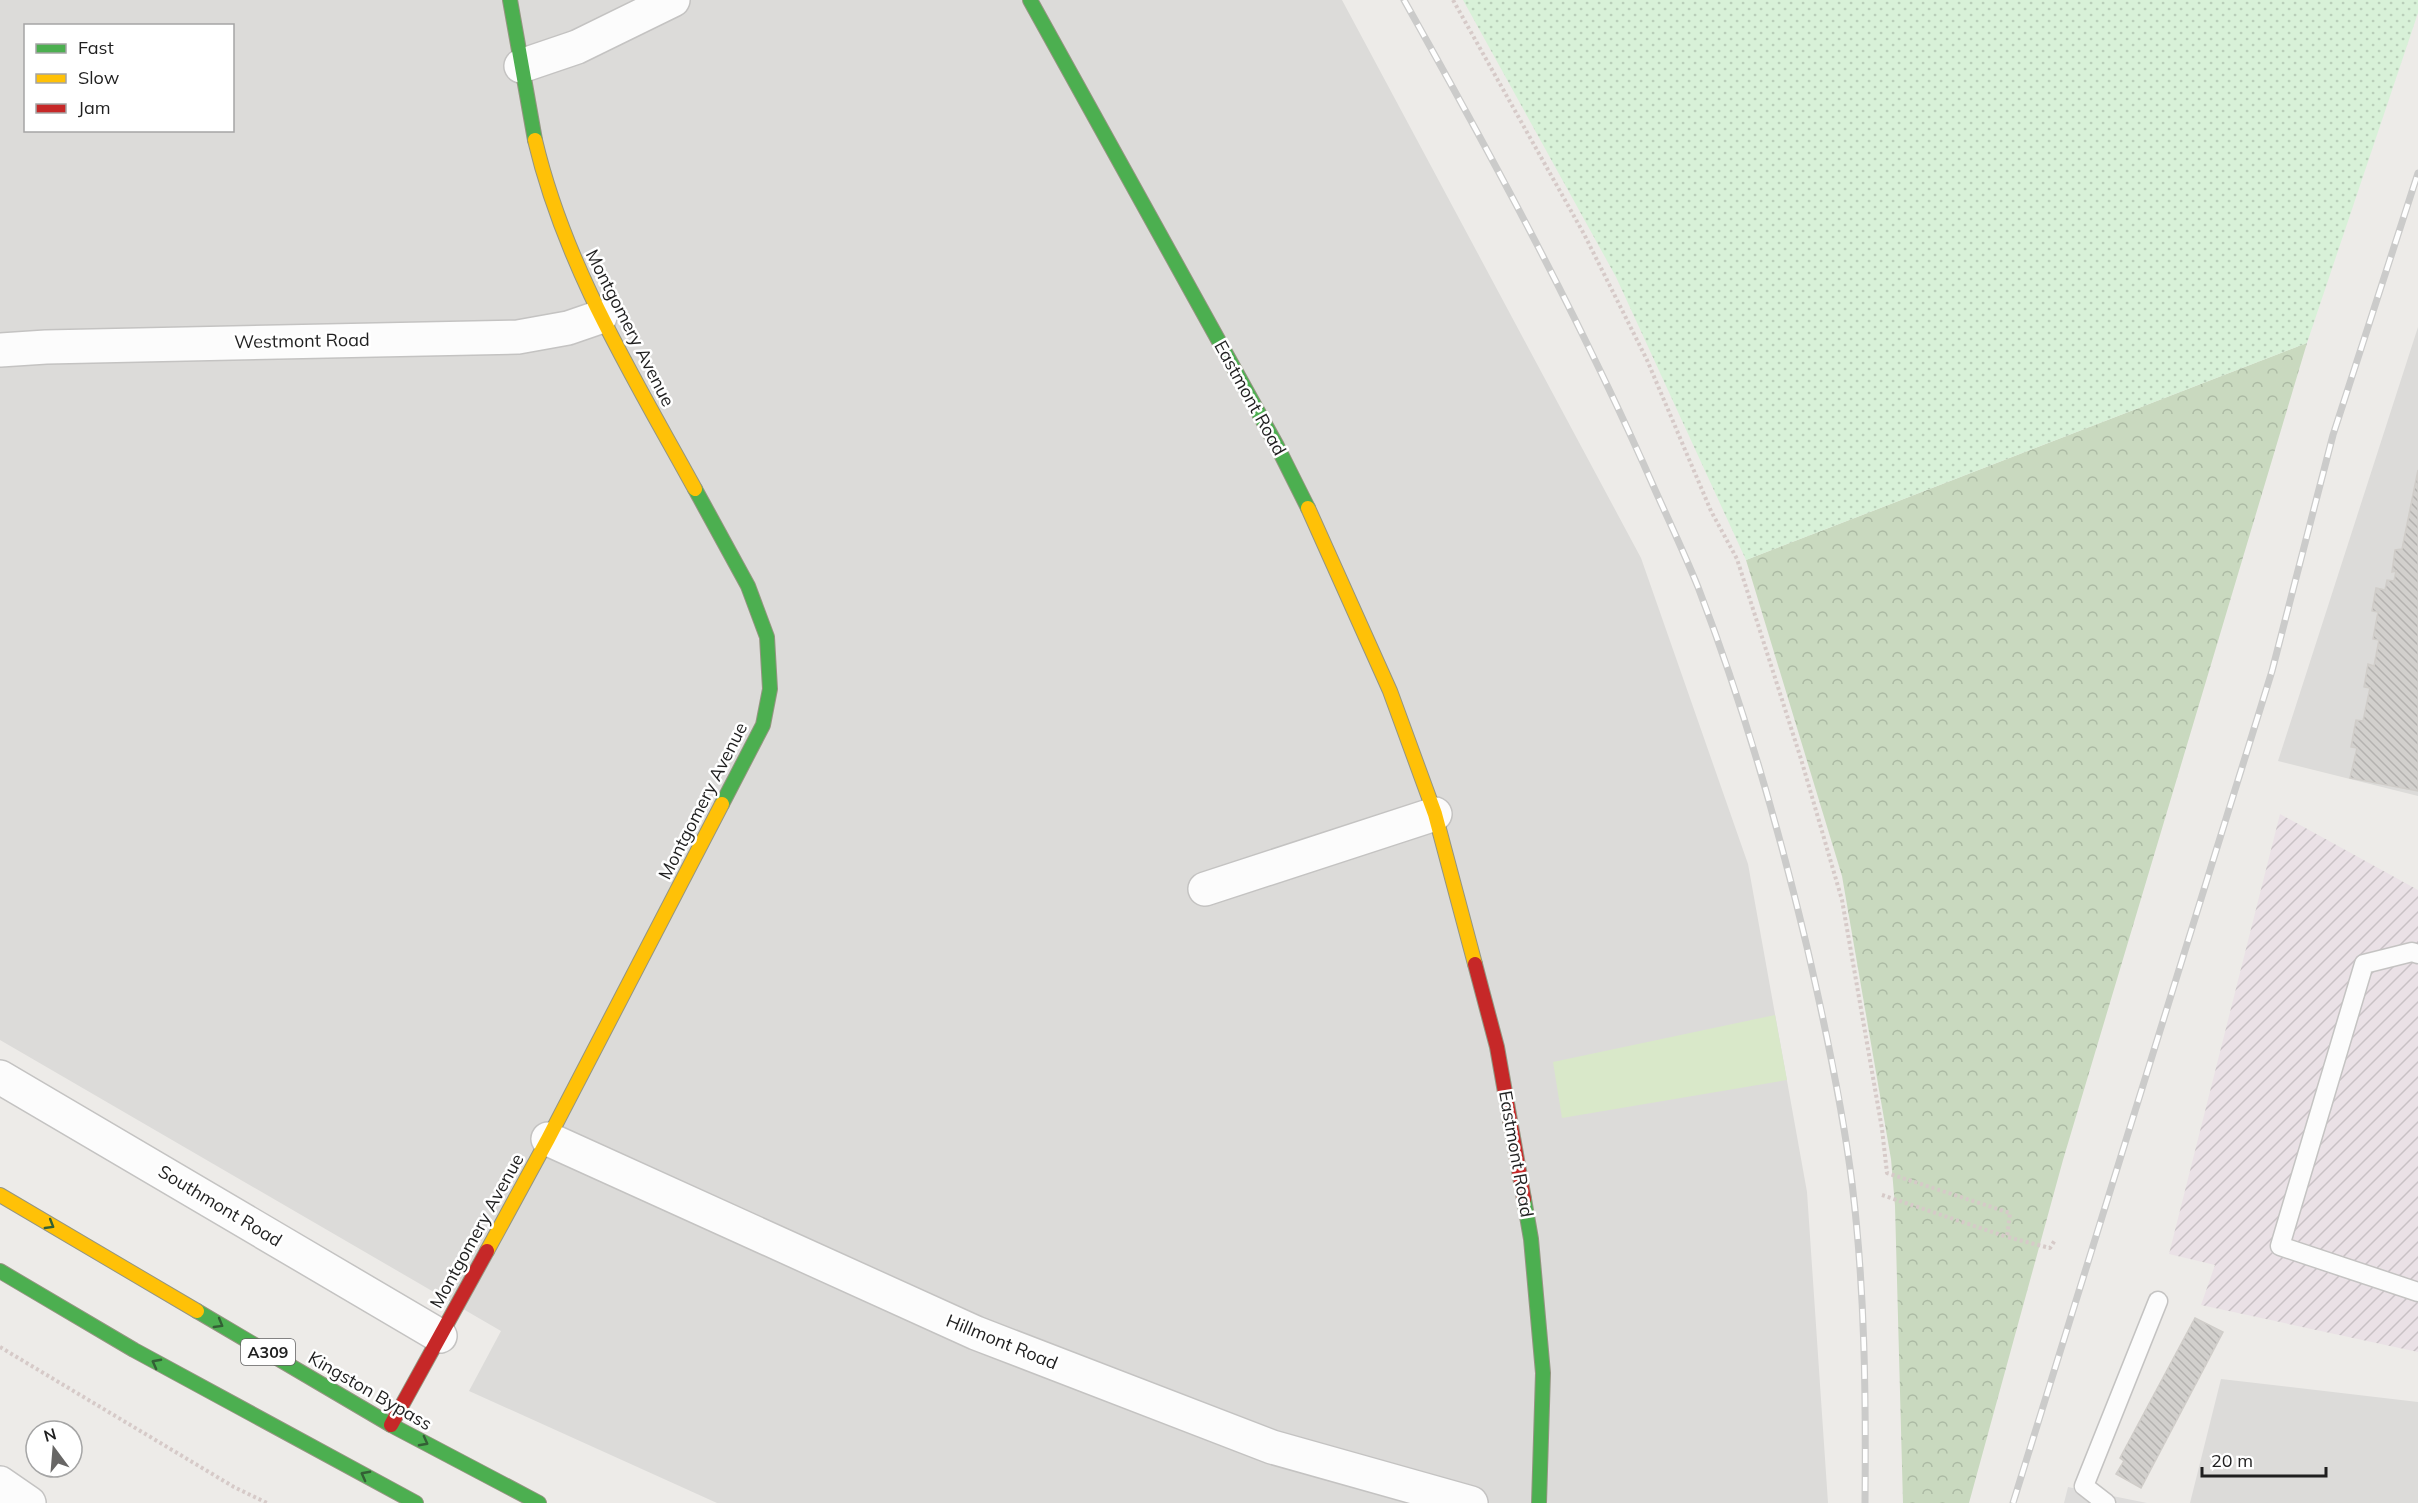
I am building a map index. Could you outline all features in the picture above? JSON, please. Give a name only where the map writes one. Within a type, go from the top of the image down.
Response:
[{"type":"main road","name":"Montgomery Avenue","points":[[392,1425],[548,1139],[762,725],[770,689],[767,637],[748,586],[600,317],[580,276],[560,225],[539,159],[510,0]]},
{"type":"main road","name":"Eastmont Road","points":[[1030,0],[1277,446],[1308,507],[1390,691],[1436,814],[1497,1047],[1531,1239],[1543,1373],[1539,1503]]},
{"type":"main road","name":"Kingston Bypass","points":[[0,1195],[392,1425],[539,1503]]},
{"type":"main road","points":[[0,1271],[134,1350],[417,1503]]},
{"type":"street","points":[[521,66],[578,47],[673,0]]},
{"type":"street","name":"Westmont Road","points":[[0,350],[518,338],[568,328],[600,317]]},
{"type":"street","points":[[1206,889],[1436,814]]},
{"type":"street","name":"Southmont Road","points":[[0,1077],[440,1336]]},
{"type":"street","name":"Hillmont Road","points":[[548,1139],[976,1333],[1272,1447],[1471,1503]]},
{"type":"street","points":[[0,1483],[29,1503]]},
{"type":"lane","points":[[2418,954],[2412,952],[2364,964],[2280,1246],[2418,1292]]},
{"type":"lane","points":[[2106,1503],[2084,1486],[2158,1301]]},
{"type":"path","points":[[1453,0],[1584,234],[1647,360],[1711,510],[1737,559],[1801,759],[1842,900],[1880,1117],[1887,1173],[2010,1213],[2007,1237]]},
{"type":"path","points":[[1882,1195],[2007,1237],[2050,1248],[2055,1240]]},
{"type":"path","points":[[0,1347],[234,1487],[267,1503]]},
{"type":"shaded area","points":[[0,0],[1342,0],[1641,558],[1748,864],[1807,1192],[1828,1503],[717,1503],[469,1391],[501,1331],[0,1040]]},
{"type":"shaded area","points":[[2418,327],[2418,796],[2278,761]]},
{"type":"shaded area","points":[[2280,814],[2418,890],[2418,1352],[2201,1305],[2215,1265],[2169,1254]]},
{"type":"shaded area","points":[[2221,1379],[2418,1402],[2418,1503],[2190,1503]]},
{"type":"shaded area","points":[[2068,1487],[2147,1503],[2064,1503]]},
{"type":"green space","points":[[1463,0],[2418,0],[2418,13],[2307,343],[1746,560],[1616,277]]},
{"type":"green space","points":[[2307,343],[2063,1160],[1969,1503],[1903,1503],[1895,1206],[1891,1159],[1842,876],[1746,560]]},
{"type":"green space","points":[[1775,1015],[1787,1080],[1562,1118],[1553,1062]]},
{"type":"building","points":[[2418,470],[2418,791],[2350,778],[2357,748],[2351,747],[2356,720],[2363,721],[2370,688],[2364,687],[2368,664],[2374,666],[2379,640],[2373,639],[2378,612],[2372,611],[2376,588],[2385,590],[2387,580],[2394,581],[2396,571],[2392,572],[2395,550],[2402,549]]},
{"type":"building","points":[[2195,1318],[2223,1332],[2141,1488],[2116,1474],[2124,1461],[2120,1458]]},
{"type":"railway","points":[[1404,0],[1536,243],[1628,429],[1698,587],[1730,675],[1758,765],[1807,947],[1848,1153],[1862,1303],[1865,1503]]},
{"type":"railway","points":[[2013,1503],[2272,671],[2333,435],[2418,173]]},
{"type":"traffic: fast","points":[[510,0],[535,140]]},
{"type":"traffic: fast","points":[[1030,0],[1277,446],[1308,508]]},
{"type":"traffic: fast","points":[[695,489],[748,586],[767,637],[770,689],[763,725],[722,804]]},
{"type":"traffic: fast","points":[[1524,1199],[1531,1239],[1543,1373],[1539,1503]]},
{"type":"traffic: fast","points":[[0,1271],[134,1350],[416,1503]]},
{"type":"traffic: fast","points":[[197,1311],[391,1425],[539,1503]]},
{"type":"traffic: slow","points":[[535,140],[548,187],[582,276],[625,362],[695,489]]},
{"type":"traffic: slow","points":[[1308,508],[1390,691],[1435,814],[1475,964]]},
{"type":"traffic: slow","points":[[487,1251],[548,1139],[722,804]]},
{"type":"traffic: slow","points":[[0,1195],[197,1311]]},
{"type":"traffic: jam","points":[[1475,964],[1497,1047],[1524,1199]]},
{"type":"traffic: jam","points":[[391,1425],[487,1251]]}]
